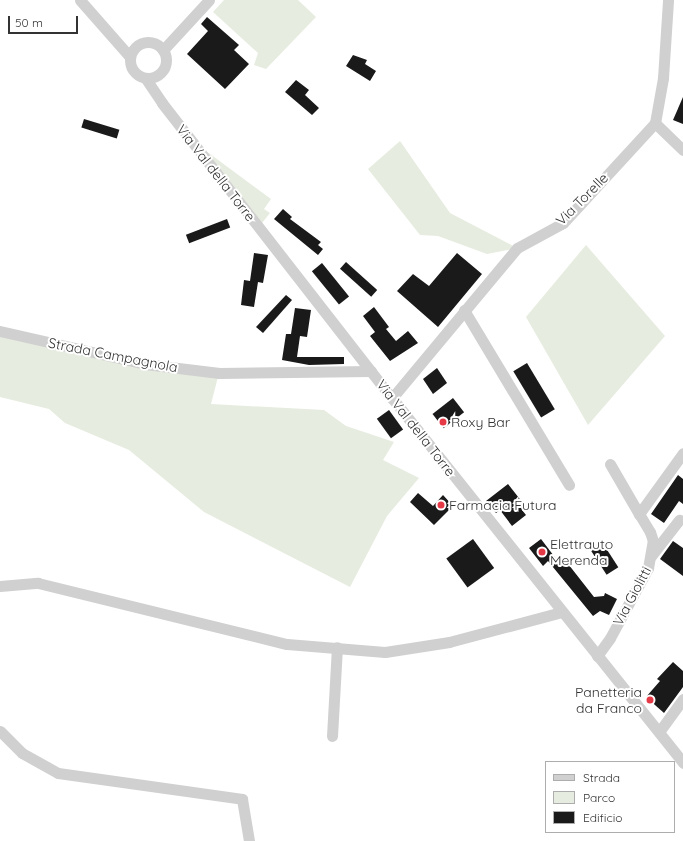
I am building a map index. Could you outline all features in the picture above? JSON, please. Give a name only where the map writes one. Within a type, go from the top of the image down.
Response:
[{"type":"street","points":[[80,0],[130,57],[132,69],[146,79],[160,75]]},
{"type":"street","points":[[163,50],[209,0]]},
{"type":"street","points":[[668,0],[664,78],[655,123],[683,150]]},
{"type":"street","points":[[115,41],[139,45],[149,42],[163,50],[166,66],[154,89]]},
{"type":"street","points":[[130,57],[139,45]]},
{"type":"street","name":"Via Val della Torre","points":[[146,79],[162,103],[392,398],[683,763]]},
{"type":"street","name":"Via Torelle","points":[[392,398],[516,248],[562,223],[655,123]]},
{"type":"street","points":[[464,310],[569,485]]},
{"type":"street","name":"Strada Campagnola","points":[[0,331],[145,364],[219,373],[372,371]]},
{"type":"street","points":[[639,514],[683,453]]},
{"type":"street","name":"Via Giolitti","points":[[597,656],[642,581],[651,556],[653,541],[650,532],[610,464]]},
{"type":"street","points":[[651,556],[679,520]]},
{"type":"street","points":[[0,586],[38,583],[287,644],[385,652],[442,643],[562,612]]},
{"type":"street","points":[[332,736],[337,648]]},
{"type":"street","points":[[659,732],[683,699]]},
{"type":"street","points":[[0,731],[22,753],[58,773],[242,799],[249,841]]},
{"type":"green space","points":[[224,0],[298,0],[316,17],[266,69],[254,65],[258,53],[213,12]]},
{"type":"green space","points":[[400,141],[450,213],[517,248],[487,254],[438,236],[420,235],[368,169]]},
{"type":"green space","points":[[206,151],[271,199],[264,209],[270,213],[262,223]]},
{"type":"green space","points":[[586,245],[665,336],[588,425],[526,317]]},
{"type":"green space","points":[[0,331],[219,373],[211,404],[324,410],[346,426],[394,442],[383,460],[419,478],[387,516],[350,587],[204,512],[129,450],[65,423],[49,409],[0,397]]},
{"type":"building","points":[[207,17],[239,45],[234,50],[249,64],[225,89],[187,54],[208,31],[201,24]]},
{"type":"building","points":[[353,55],[367,60],[365,64],[376,71],[370,81],[346,66]]},
{"type":"building","points":[[296,80],[309,90],[305,95],[319,108],[312,115],[285,92]]},
{"type":"building","points":[[683,97],[683,124],[673,120]]},
{"type":"building","points":[[84,119],[119,130],[117,138],[81,128]]},
{"type":"building","points":[[283,209],[292,217],[290,219],[321,242],[318,245],[323,249],[318,255],[274,219]]},
{"type":"building","points":[[227,219],[230,227],[189,243],[186,235]]},
{"type":"building","points":[[254,253],[268,255],[263,283],[258,282],[254,307],[241,305],[244,280],[250,281]]},
{"type":"building","points":[[457,253],[482,274],[438,327],[397,291],[413,274],[429,286]]},
{"type":"building","points":[[346,262],[377,290],[371,297],[340,269]]},
{"type":"building","points":[[322,263],[349,296],[339,305],[312,271]]},
{"type":"building","points":[[286,295],[292,300],[263,333],[256,327]]},
{"type":"building","points":[[374,307],[389,327],[386,329],[396,341],[408,331],[418,343],[390,361],[370,336],[375,332],[363,316]]},
{"type":"building","points":[[295,308],[311,310],[307,337],[300,336],[297,357],[344,357],[344,364],[309,365],[282,360],[286,334],[291,334]]},
{"type":"building","points":[[527,363],[555,409],[541,418],[513,371]]},
{"type":"building","points":[[437,368],[447,383],[433,394],[423,379]]},
{"type":"building","points":[[453,398],[464,412],[444,428],[433,414]]},
{"type":"building","points":[[389,410],[403,429],[391,438],[377,419]]},
{"type":"building","points":[[678,475],[683,479],[683,504],[679,501],[664,523],[651,514]]},
{"type":"building","points":[[508,484],[526,507],[522,510],[526,515],[512,526],[500,510],[496,513],[486,501]]},
{"type":"building","points":[[418,493],[433,506],[443,495],[453,506],[434,525],[410,502]]},
{"type":"building","points":[[473,539],[494,568],[467,588],[446,558]]},
{"type":"building","points":[[541,539],[560,564],[565,560],[594,597],[604,596],[605,593],[617,599],[609,615],[600,611],[593,616],[548,561],[543,566],[529,548]]},
{"type":"building","points":[[673,541],[683,548],[683,576],[660,559]]},
{"type":"building","points":[[602,542],[618,567],[607,575],[590,550]]},
{"type":"building","points":[[673,662],[683,671],[683,687],[664,713],[646,697],[660,681],[657,679]]},
{"type":"place","name":"Roxy Bar","points":[[443,422]]},
{"type":"place","name":"Farmacia Futura","points":[[441,505]]},
{"type":"place","name":"Elettrauto Merenda","points":[[542,552]]},
{"type":"place","name":"Panetteria da Franco","points":[[650,700]]}]
